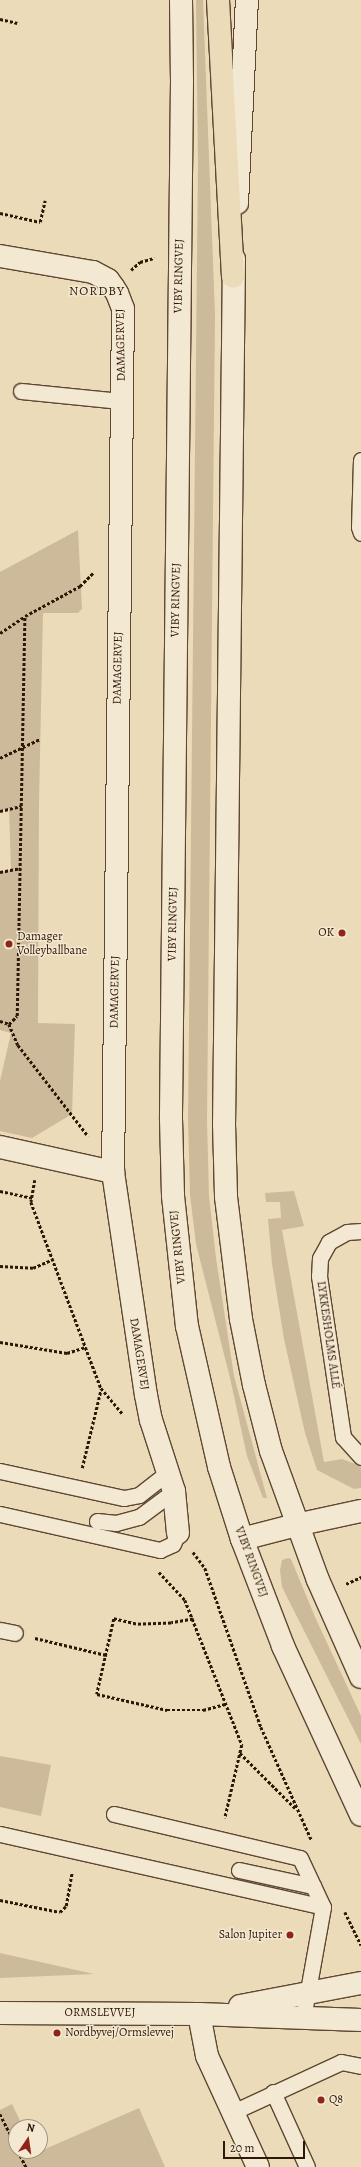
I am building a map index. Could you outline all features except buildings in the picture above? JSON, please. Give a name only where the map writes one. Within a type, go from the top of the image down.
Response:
[{"type":"highway","points":[[218,0],[233,277]]},
{"type":"main road","name":"VIBY RINGVEJ","points":[[181,0],[182,81],[171,1119],[173,1196],[187,1326],[219,1467],[242,1539],[262,1594],[306,1697],[361,1815]]},
{"type":"main road","points":[[247,0],[233,277],[224,1124],[226,1197],[241,1319],[254,1385],[271,1451],[296,1525],[339,1630],[361,1677]]},
{"type":"main road","name":"DAMAGERVEJ","points":[[0,256],[94,272],[108,280],[117,293],[123,309],[119,545],[113,1172],[146,1395],[151,1420],[171,1482],[178,1533]]},
{"type":"main road","points":[[0,1147],[113,1172]]},
{"type":"main road","points":[[242,1539],[296,1525],[361,1511]]},
{"type":"main road","points":[[306,1697],[361,1788]]},
{"type":"main road","name":"ORMSLEVVEJ","points":[[199,2014],[361,1983]]},
{"type":"main road","name":"ORMSLEVVEJ","points":[[0,2013],[199,2014],[361,2020]]},
{"type":"main road","points":[[199,2014],[207,2056],[258,2167]]},
{"type":"lane","points":[[22,391],[122,401]]},
{"type":"lane","points":[[361,460],[359,527],[361,533]]},
{"type":"lane","name":"LYKKESHOLMS ALLÉ","points":[[361,1231],[347,1232],[329,1242],[320,1258],[319,1276],[343,1437],[361,1457]]},
{"type":"lane","points":[[0,1471],[124,1498],[140,1495],[171,1482]]},
{"type":"lane","points":[[97,1521],[116,1523],[138,1517],[171,1482]]},
{"type":"lane","points":[[0,1514],[160,1550],[173,1544],[178,1533]]},
{"type":"lane","points":[[0,1630],[16,1633]]},
{"type":"lane","points":[[114,1814],[300,1858],[323,1907],[306,1994],[303,2018]]},
{"type":"lane","points":[[0,1834],[323,1907]]},
{"type":"lane","points":[[239,1870],[313,1886]]},
{"type":"lane","points":[[233,2112],[273,2092],[341,2062],[361,2066]]},
{"type":"lane","points":[[273,2092],[307,2167]]},
{"type":"path","points":[[0,19],[18,23]]},
{"type":"path","points":[[0,213],[40,222],[45,201]]},
{"type":"path","points":[[113,287],[140,262],[180,251]]},
{"type":"path","points":[[0,633],[25,616],[80,586],[119,545]]},
{"type":"path","points":[[9,1024],[17,1016],[25,616]]},
{"type":"path","points":[[0,758],[40,739]]},
{"type":"path","points":[[0,811],[21,806]]},
{"type":"path","points":[[0,872],[20,868]]},
{"type":"path","points":[[0,1022],[9,1024]]},
{"type":"path","points":[[9,1024],[18,1045],[91,1140]]},
{"type":"path","points":[[39,1156],[31,1202],[101,1388],[126,1418]]},
{"type":"path","points":[[0,1191],[32,1198]]},
{"type":"path","points":[[0,1266],[33,1268],[53,1259]]},
{"type":"path","points":[[0,1342],[66,1353],[85,1347]]},
{"type":"path","points":[[78,1488],[101,1388]]},
{"type":"path","points":[[178,1533],[205,1568],[261,1727],[297,1811],[314,1846]]},
{"type":"path","points":[[160,1550],[158,1571],[185,1600],[242,1745],[220,1839]]},
{"type":"path","points":[[193,1619],[171,1623],[136,1624],[114,1619],[97,1694],[167,1710],[203,1710],[226,1704]]},
{"type":"path","points":[[16,1633],[106,1655]]},
{"type":"path","points":[[240,1753],[297,1811]]},
{"type":"path","points":[[0,1900],[60,1912],[66,1906],[76,1852]]},
{"type":"path","points":[[344,1909],[361,1945]]},
{"type":"path","points":[[0,2114],[8,2130]]},
{"type":"shaded area","points":[[196,0],[203,0],[215,315],[207,1121],[209,1196],[216,1258],[234,1376],[267,1498],[263,1498],[247,1456],[230,1378],[196,1244],[190,1195],[188,1119],[198,164]]},
{"type":"shaded area","points":[[78,530],[82,609],[78,613],[43,613],[39,802],[38,1023],[75,1024],[72,1114],[32,1138],[0,1131],[0,1081],[11,1033],[0,1030],[0,872],[11,870],[9,809],[0,810],[0,572]]},
{"type":"shaded area","points":[[294,1191],[304,1226],[282,1230],[324,1462],[342,1459],[361,1466],[361,1488],[354,1489],[317,1470],[305,1433],[284,1339],[272,1264],[268,1219],[281,1218],[280,1202],[266,1202],[265,1193]]},
{"type":"shaded area","points":[[288,1558],[291,1559],[315,1617],[361,1716],[361,1744],[282,1587],[280,1570],[282,1560]]},
{"type":"shaded area","points":[[0,1756],[51,1765],[41,1816],[0,1807]]},
{"type":"shaded area","points":[[0,1953],[94,1974],[0,1978]]},
{"type":"shaded area","points":[[12,2104],[19,2119],[8,2119],[8,2159],[48,2159],[48,2148],[139,2108],[165,2167],[0,2167],[0,2110]]},
{"type":"place","name":"OK","points":[[342,933]]},
{"type":"place","name":"Damager Volleyballbane","points":[[9,944]]},
{"type":"place","name":"Salon Jupiter","points":[[290,1935]]},
{"type":"place","name":"Nordbyvej/Ormslevvej","points":[[57,2033]]},
{"type":"place","name":"Q8","points":[[321,2100]]},
{"type":"district","name":"NORDBY","points":[[97,291]]}]
